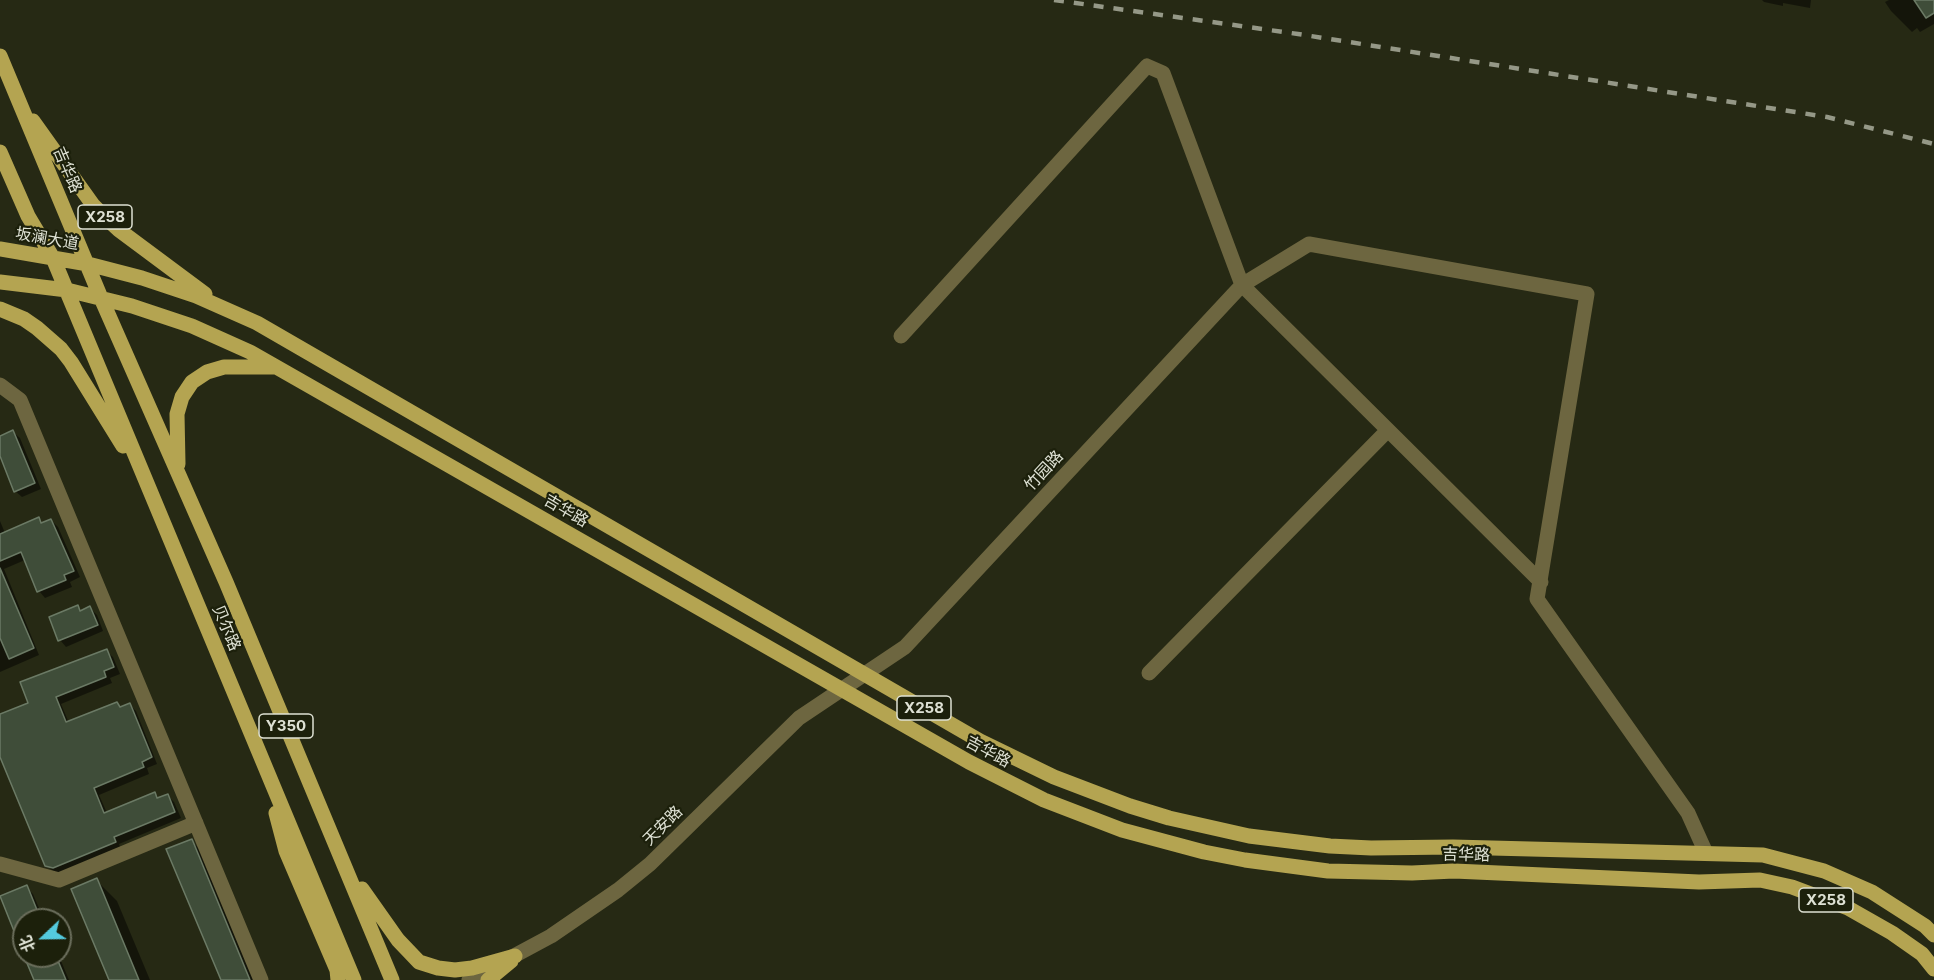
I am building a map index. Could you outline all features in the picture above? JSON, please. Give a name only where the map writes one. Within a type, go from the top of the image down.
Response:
[{"type":"main road","name":"吉华路","points":[[0,56],[101,298]]},
{"type":"main road","name":"X258","points":[[17,100],[93,205],[119,230],[222,307]]},
{"type":"main road","points":[[0,152],[28,216],[53,258],[67,290]]},
{"type":"main road","name":"坂澜大道","points":[[0,249],[88,264],[142,278],[222,307]]},
{"type":"main road","points":[[0,282],[67,290]]},
{"type":"main road","name":"吉华路","points":[[67,290],[142,309],[192,326],[250,352],[969,762],[1044,800],[1122,830],[1204,852],[1286,866],[1370,873],[1454,871],[1699,882],[1760,880],[1792,887],[1848,909],[1892,933],[1922,954],[1934,969]]},
{"type":"main road","name":"贝尔路","points":[[67,290],[354,980]]},
{"type":"main road","name":"贝尔路","points":[[101,298],[178,473],[392,980]]},
{"type":"main road","name":"吉华路","points":[[222,307],[291,341],[980,741],[1054,777],[1130,806],[1209,828],[1249,836],[1330,846],[1763,855],[1824,871],[1872,892],[1925,926],[1934,935]]},
{"type":"main road","points":[[0,309],[24,319],[61,349],[147,483]]},
{"type":"main road","points":[[178,473],[177,414],[182,397],[192,382],[207,372],[224,367],[278,367]]},
{"type":"main road","points":[[266,770],[286,851],[337,970],[338,980]]},
{"type":"main road","points":[[343,862],[398,940],[418,962],[455,970],[472,968],[515,956]]},
{"type":"main road","points":[[1922,954],[1934,980]]},
{"type":"main road","points":[[488,980],[515,956]]},
{"type":"street","points":[[902,336],[1147,66],[1163,72],[1242,285],[1541,582],[1537,598],[1689,813],[1706,853]]},
{"type":"street","name":"竹园路","points":[[865,674],[905,647],[1242,285],[1310,244],[1587,294],[1541,582]]},
{"type":"street","points":[[0,385],[20,400],[261,980]]},
{"type":"street","points":[[1149,673],[1388,430]]},
{"type":"street","name":"天安路","points":[[470,980],[585,914],[650,864],[799,718],[865,674]]},
{"type":"street","points":[[0,864],[59,880],[196,823]]},
{"type":"building","points":[[1914,0],[1934,0],[1934,13],[1926,18]]},
{"type":"building","points":[[13,430],[35,483],[14,492],[0,456],[0,436]]},
{"type":"building","points":[[39,517],[41,523],[51,519],[74,571],[64,575],[66,580],[37,592],[21,552],[0,561],[0,534]]},
{"type":"building","points":[[0,568],[34,648],[9,659],[0,638]]},
{"type":"building","points":[[78,605],[80,611],[90,606],[98,625],[58,641],[49,617]]},
{"type":"building","points":[[107,649],[114,667],[104,671],[106,677],[56,697],[66,722],[117,702],[120,707],[130,703],[152,757],[142,762],[144,767],[94,788],[104,813],[155,792],[157,798],[168,794],[175,812],[114,837],[116,842],[53,868],[45,866],[0,757],[0,714],[28,703],[20,682]]},
{"type":"building","points":[[192,839],[250,980],[221,980],[166,849]]},
{"type":"building","points":[[97,878],[139,980],[109,980],[71,889]]},
{"type":"building","points":[[27,885],[36,908],[12,908],[12,926],[0,896]]},
{"type":"building","points":[[29,968],[61,968],[66,980],[34,980]]},
{"type":"railway","points":[[1054,0],[1298,34],[1827,117],[1934,144]]}]
